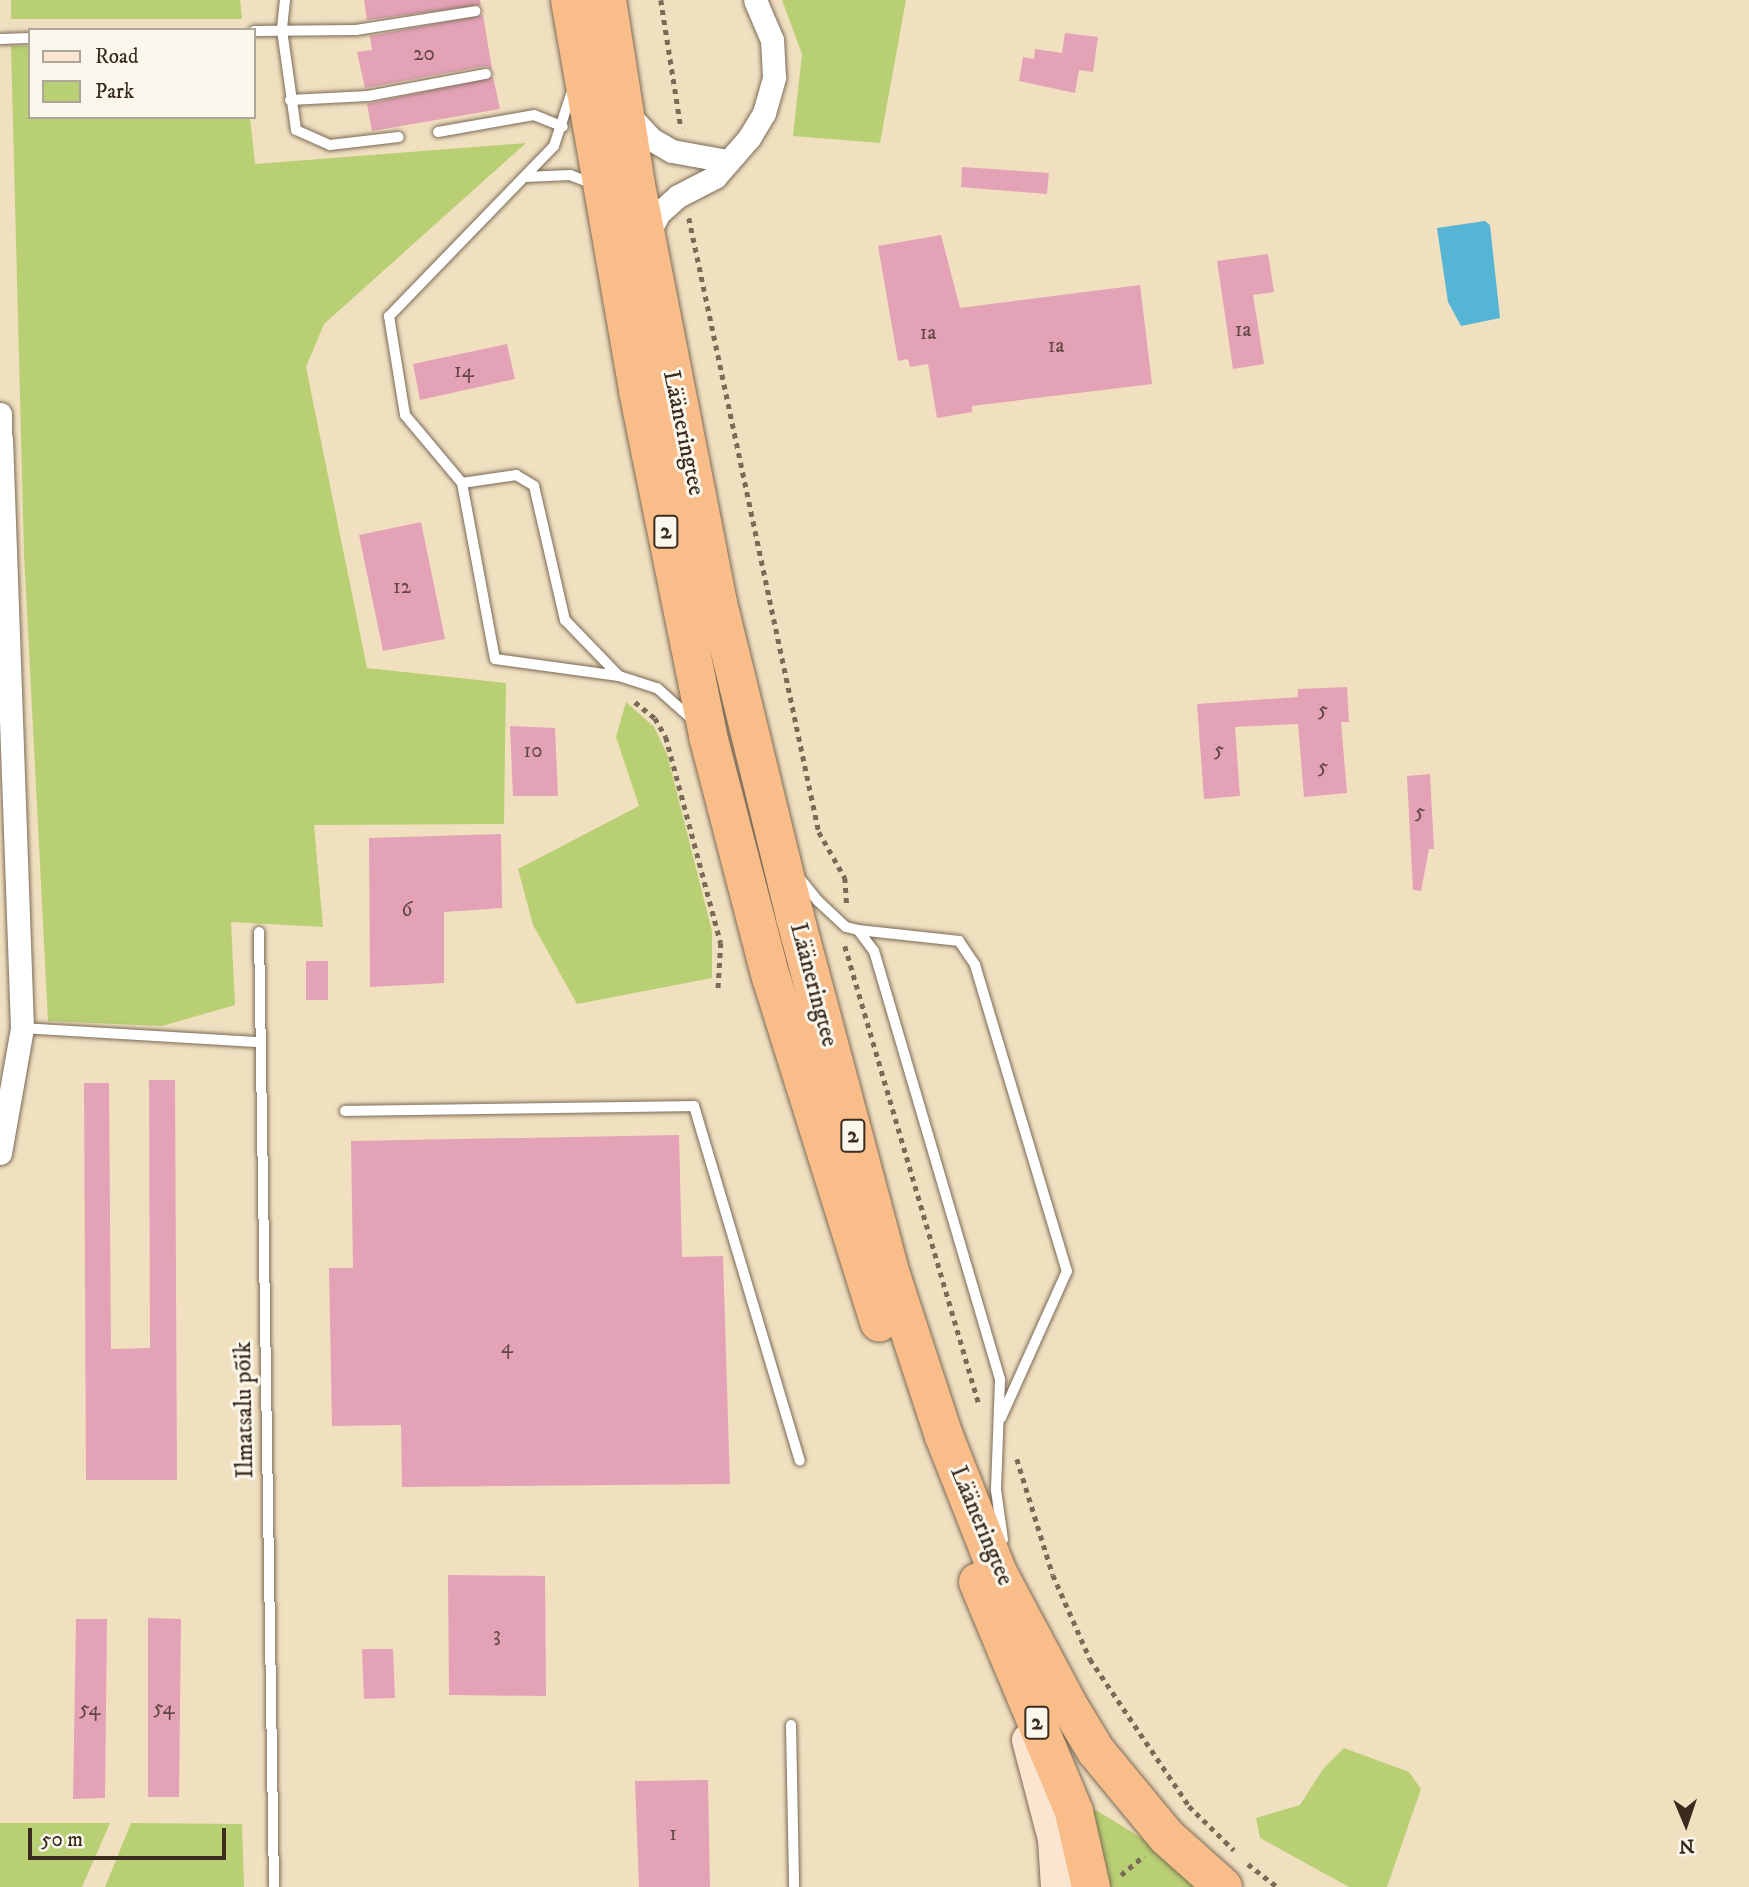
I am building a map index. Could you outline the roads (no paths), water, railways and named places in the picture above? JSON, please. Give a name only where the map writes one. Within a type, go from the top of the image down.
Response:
[{"type":"highway","name":"Lääneringtee","points":[[568,0],[608,193],[708,736],[771,977],[848,1230],[919,1437],[1074,1812],[1091,1887]]},
{"type":"highway","name":"Lääneringtee","points":[[607,0],[624,109],[638,228],[718,603],[775,833],[892,1279],[944,1436],[999,1573],[1035,1643],[1096,1751],[1167,1837],[1223,1887]]},
{"type":"street","points":[[638,228],[686,190],[715,177],[764,113],[774,77],[772,40],[755,0]]},
{"type":"street","points":[[624,109],[651,139],[672,151],[727,161]]},
{"type":"street","points":[[0,414],[11,1026],[0,1153]]},
{"type":"street","points":[[970,1563],[1047,1803],[1056,1887]]},
{"type":"lane","points":[[285,0],[282,30],[296,130],[330,145],[399,137]]},
{"type":"lane","points":[[568,0],[571,93],[563,127],[554,146],[389,316],[405,415],[462,483],[495,659],[616,676],[657,688],[708,736]]},
{"type":"lane","points":[[256,31],[356,30],[476,11]]},
{"type":"lane","points":[[0,38],[28,38]]},
{"type":"lane","points":[[290,100],[369,96],[486,74]]},
{"type":"lane","points":[[438,132],[534,114],[563,127]]},
{"type":"lane","points":[[525,177],[570,175],[608,193]]},
{"type":"lane","points":[[462,483],[516,475],[534,486],[565,620],[616,676]]},
{"type":"lane","points":[[775,833],[818,901],[846,927],[959,941],[975,965],[1067,1272],[1045,1328],[998,1424]]},
{"type":"lane","points":[[858,930],[874,951],[1000,1380],[996,1490],[1006,1551]]},
{"type":"lane","name":"Ilmatsalu põik","points":[[259,932],[274,1887]]},
{"type":"lane","points":[[11,1026],[260,1042]]},
{"type":"lane","points":[[345,1111],[694,1106],[800,1461]]},
{"type":"lane","points":[[1015,1577],[1035,1643]]},
{"type":"lane","points":[[791,1725],[794,1887]]},
{"type":"water","points":[[1485,221],[1490,225],[1500,318],[1461,326],[1448,302],[1437,228]]}]
